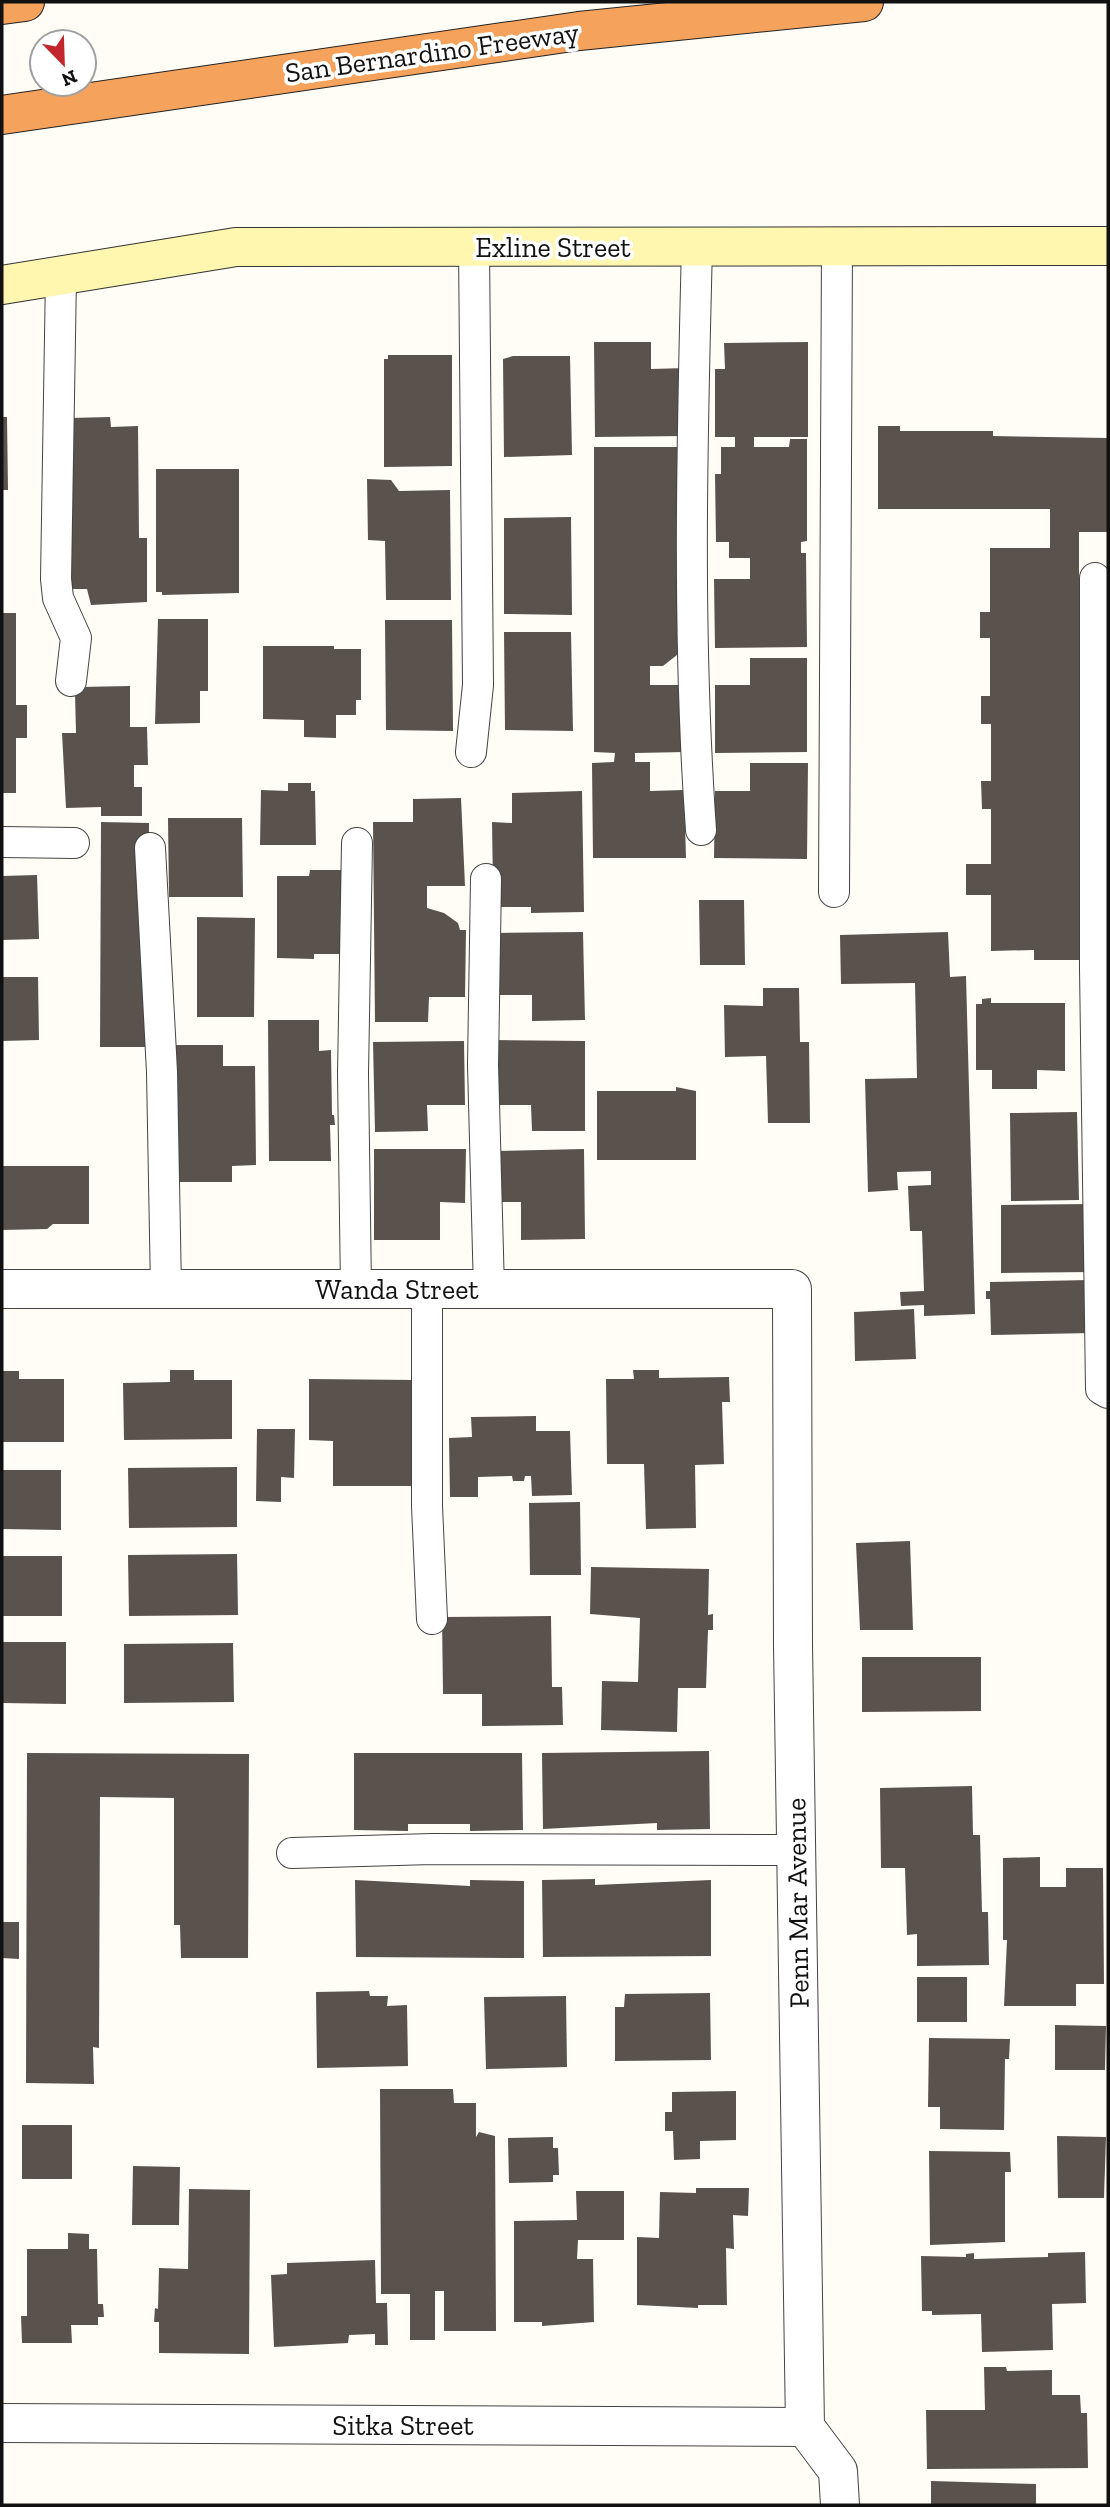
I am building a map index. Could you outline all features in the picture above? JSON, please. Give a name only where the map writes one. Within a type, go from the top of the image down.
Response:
[{"type":"highway","points":[[2,5],[24,2]]},
{"type":"highway","name":"San Bernardino Freeway","points":[[2,115],[579,30],[864,2]]},
{"type":"street","name":"Exline Street","points":[[2,285],[236,247],[1108,246]]},
{"type":"street","name":"Wanda Street","points":[[2,1289],[792,1289]]},
{"type":"street","name":"Penn Mar Avenue","points":[[792,1289],[796,1850],[805,2427]]},
{"type":"street","name":"Sitka Street","points":[[2,2423],[805,2427]]},
{"type":"street","points":[[805,2427],[838,2471],[840,2505]]},
{"type":"lane","points":[[698,246],[691,491],[693,730],[701,830]]},
{"type":"lane","points":[[834,892],[839,319],[837,246]]},
{"type":"lane","points":[[471,752],[478,685],[474,247]]},
{"type":"lane","points":[[61,276],[56,579],[58,598],[76,638],[71,681]]},
{"type":"lane","points":[[1095,578],[1102,967],[1101,1389],[1108,1393]]},
{"type":"lane","points":[[2,842],[74,843]]},
{"type":"lane","points":[[356,843],[353,1074],[356,1289]]},
{"type":"lane","points":[[150,848],[162,1072],[166,1289]]},
{"type":"lane","points":[[485,879],[483,1065],[489,1290]]},
{"type":"lane","points":[[427,1289],[427,1506],[432,1619]]},
{"type":"lane","points":[[292,1853],[432,1849],[796,1850]]},
{"type":"building","points":[[594,342],[651,342],[651,369],[686,368],[686,436],[595,437]]},
{"type":"building","points":[[808,342],[808,437],[754,437],[754,447],[789,447],[790,439],[807,439],[807,541],[801,542],[801,553],[806,553],[807,647],[715,648],[714,579],[750,579],[750,558],[729,558],[729,542],[716,542],[715,474],[721,474],[721,447],[735,447],[735,437],[715,437],[715,369],[725,369],[724,343]]},
{"type":"building","points":[[388,355],[452,355],[452,466],[384,467],[384,359],[388,359]]},
{"type":"building","points":[[513,356],[570,356],[572,455],[504,457],[503,359]]},
{"type":"building","points":[[2,417],[7,417],[8,490],[2,490]]},
{"type":"building","points":[[110,417],[111,427],[138,426],[139,538],[147,538],[147,602],[91,605],[87,589],[71,589],[69,418]]},
{"type":"building","points":[[878,426],[900,426],[900,431],[993,431],[993,436],[1108,438],[1108,532],[1079,532],[1079,960],[1034,960],[1034,950],[991,951],[991,895],[966,895],[966,864],[991,864],[991,809],[982,809],[981,781],[991,781],[991,724],[981,724],[981,696],[990,696],[990,638],[980,638],[980,612],[990,612],[990,548],[1050,548],[1050,509],[878,509]]},
{"type":"building","points":[[594,447],[677,447],[687,647],[663,666],[650,666],[650,685],[684,685],[686,752],[635,753],[635,762],[650,762],[650,791],[684,790],[686,858],[593,858],[592,763],[614,762],[615,753],[594,752]]},
{"type":"building","points":[[156,469],[239,469],[239,593],[162,595],[162,592],[156,592]]},
{"type":"building","points":[[367,479],[391,480],[399,491],[450,490],[451,600],[386,600],[385,541],[368,540]]},
{"type":"building","points":[[571,517],[572,615],[504,614],[504,518]]},
{"type":"building","points":[[2,613],[16,613],[16,705],[27,705],[27,738],[16,738],[16,793],[2,793]]},
{"type":"building","points":[[158,619],[208,619],[208,691],[200,691],[200,723],[155,724]]},
{"type":"building","points":[[385,620],[452,620],[453,731],[386,730]]},
{"type":"building","points":[[504,632],[571,632],[573,731],[505,730]]},
{"type":"building","points":[[263,646],[334,646],[334,649],[361,649],[361,700],[356,700],[356,715],[336,715],[336,738],[304,737],[304,720],[263,719]]},
{"type":"building","points":[[750,658],[807,658],[807,752],[715,753],[715,685],[750,685]]},
{"type":"building","points":[[130,686],[130,727],[147,727],[148,765],[134,765],[134,787],[142,787],[142,816],[101,816],[101,807],[66,808],[62,733],[76,733],[75,693],[80,692],[80,687]]},
{"type":"building","points":[[750,763],[808,763],[807,859],[714,858],[715,791],[750,791]]},
{"type":"building","points":[[288,783],[311,783],[311,791],[315,791],[316,845],[260,845],[261,790],[288,791]]},
{"type":"building","points":[[582,791],[584,912],[531,913],[531,907],[499,907],[493,887],[492,822],[512,823],[512,793]]},
{"type":"building","points":[[461,798],[465,886],[427,886],[427,908],[444,913],[458,923],[460,930],[466,930],[465,997],[429,997],[428,1022],[375,1022],[373,822],[413,822],[413,799]]},
{"type":"building","points":[[168,818],[242,818],[243,897],[169,897]]},
{"type":"building","points":[[101,822],[149,823],[148,1047],[100,1047]]},
{"type":"building","points":[[310,870],[345,870],[345,954],[314,954],[314,959],[277,958],[277,876],[309,876]]},
{"type":"building","points":[[37,875],[39,939],[2,940],[2,876]]},
{"type":"building","points":[[699,900],[744,900],[745,965],[700,965]]},
{"type":"building","points":[[197,917],[255,918],[254,1017],[197,1017]]},
{"type":"building","points":[[583,932],[585,1020],[532,1021],[532,995],[495,995],[494,933]]},
{"type":"building","points":[[948,932],[950,977],[966,976],[975,1314],[924,1316],[924,1305],[901,1306],[900,1292],[924,1291],[922,1231],[910,1231],[908,1186],[931,1185],[931,1171],[897,1172],[898,1190],[868,1192],[865,1079],[917,1078],[915,983],[841,984],[840,935]]},
{"type":"building","points":[[2,977],[38,977],[39,1040],[2,1041]]},
{"type":"building","points":[[763,988],[799,988],[800,1042],[809,1042],[810,1123],[768,1123],[766,1056],[725,1057],[724,1005],[763,1006]]},
{"type":"building","points":[[991,998],[991,1003],[1065,1003],[1065,1071],[1037,1070],[1037,1089],[992,1089],[992,1070],[976,1070],[976,1004],[982,1004],[982,999]]},
{"type":"building","points":[[268,1020],[319,1020],[319,1051],[331,1050],[332,1115],[335,1125],[330,1125],[331,1161],[269,1161]]},
{"type":"building","points":[[494,1040],[585,1041],[585,1131],[532,1131],[531,1105],[494,1105]]},
{"type":"building","points":[[464,1041],[465,1105],[427,1105],[428,1131],[375,1132],[373,1042]]},
{"type":"building","points":[[174,1045],[223,1045],[223,1066],[255,1066],[256,1165],[232,1166],[232,1182],[168,1182]]},
{"type":"building","points":[[676,1087],[696,1091],[696,1160],[597,1160],[597,1091],[676,1091]]},
{"type":"building","points":[[1077,1112],[1079,1200],[1011,1201],[1010,1113]]},
{"type":"building","points":[[374,1149],[466,1149],[465,1203],[440,1202],[440,1240],[374,1240]]},
{"type":"building","points":[[584,1149],[585,1239],[521,1240],[521,1202],[496,1202],[495,1151]]},
{"type":"building","points":[[2,1166],[89,1166],[89,1224],[53,1224],[47,1229],[2,1230]]},
{"type":"building","points":[[1090,1204],[1091,1272],[1001,1273],[1001,1205]]},
{"type":"building","points":[[1090,1280],[1092,1333],[991,1335],[990,1299],[986,1299],[990,1282]]},
{"type":"building","points":[[914,1309],[916,1359],[855,1361],[854,1312]]},
{"type":"building","points":[[170,1370],[194,1370],[194,1380],[232,1380],[232,1439],[124,1440],[123,1383],[170,1382]]},
{"type":"building","points":[[633,1370],[659,1370],[659,1378],[729,1377],[730,1402],[722,1402],[724,1464],[695,1465],[696,1528],[646,1529],[644,1464],[607,1464],[606,1379],[634,1379]]},
{"type":"building","points":[[2,1371],[19,1371],[19,1379],[64,1379],[64,1442],[2,1442]]},
{"type":"building","points":[[309,1379],[415,1380],[414,1486],[333,1486],[333,1441],[309,1440]]},
{"type":"building","points":[[536,1416],[536,1431],[570,1431],[572,1495],[532,1496],[531,1476],[525,1476],[524,1481],[513,1481],[512,1476],[478,1477],[478,1497],[450,1497],[449,1438],[472,1437],[471,1417]]},
{"type":"building","points":[[257,1429],[295,1429],[294,1478],[281,1477],[281,1502],[256,1501]]},
{"type":"building","points":[[237,1467],[237,1527],[129,1528],[128,1468]]},
{"type":"building","points":[[2,1470],[61,1470],[61,1530],[2,1529]]},
{"type":"building","points":[[580,1502],[581,1575],[530,1575],[529,1503]]},
{"type":"building","points":[[910,1541],[913,1630],[860,1630],[856,1543]]},
{"type":"building","points":[[237,1554],[238,1615],[129,1616],[128,1555]]},
{"type":"building","points":[[2,1556],[62,1556],[62,1616],[2,1616]]},
{"type":"building","points":[[591,1567],[709,1569],[708,1615],[713,1614],[713,1630],[708,1630],[706,1688],[678,1688],[677,1732],[601,1730],[602,1681],[638,1682],[640,1618],[590,1614]]},
{"type":"building","points":[[551,1616],[552,1687],[562,1687],[563,1725],[482,1726],[482,1694],[443,1694],[442,1617]]},
{"type":"building","points":[[2,1642],[66,1642],[66,1704],[2,1703]]},
{"type":"building","points":[[233,1643],[234,1702],[124,1703],[124,1644]]},
{"type":"building","points":[[862,1657],[981,1657],[981,1711],[862,1712]]},
{"type":"building","points":[[709,1751],[710,1829],[657,1830],[657,1823],[543,1829],[542,1753]]},
{"type":"building","points":[[27,1753],[249,1754],[248,1958],[181,1958],[180,1925],[174,1925],[174,1798],[100,1797],[99,2048],[93,2047],[94,2084],[26,2083]]},
{"type":"building","points":[[354,1753],[522,1753],[523,1830],[470,1831],[470,1824],[408,1824],[408,1831],[354,1830]]},
{"type":"building","points":[[972,1786],[973,1835],[980,1835],[982,1912],[988,1912],[989,1965],[917,1966],[917,1934],[907,1935],[905,1868],[881,1868],[880,1788]]},
{"type":"building","points":[[1040,1857],[1040,1887],[1066,1887],[1066,1868],[1103,1868],[1104,1984],[1076,1984],[1076,2006],[1004,2006],[1007,1940],[1003,1940],[1003,1858]]},
{"type":"building","points":[[595,1879],[595,1885],[711,1880],[711,1956],[543,1957],[542,1880]]},
{"type":"building","points":[[355,1880],[470,1886],[470,1880],[524,1881],[524,1958],[356,1957]]},
{"type":"building","points":[[2,1922],[19,1922],[19,1959],[2,1958]]},
{"type":"building","points":[[917,1977],[967,1977],[967,2022],[917,2022]]},
{"type":"building","points":[[369,1991],[370,1996],[388,1996],[387,2006],[407,2005],[408,2066],[317,2068],[316,1992]]},
{"type":"building","points":[[710,1993],[711,2060],[615,2061],[615,2007],[624,2007],[625,1994]]},
{"type":"building","points":[[566,1996],[567,2067],[486,2069],[484,1997]]},
{"type":"building","points":[[1055,2025],[1106,2026],[1105,2070],[1055,2070]]},
{"type":"building","points":[[929,2038],[1010,2039],[1009,2059],[1005,2059],[1004,2130],[940,2129],[940,2107],[928,2107]]},
{"type":"building","points":[[380,2089],[453,2089],[454,2103],[476,2103],[476,2137],[479,2132],[495,2136],[496,2331],[444,2331],[444,2291],[435,2291],[435,2340],[410,2340],[410,2294],[381,2294]]},
{"type":"building","points":[[736,2091],[736,2140],[700,2141],[700,2159],[674,2160],[673,2131],[665,2131],[665,2112],[672,2112],[672,2092]]},
{"type":"building","points":[[22,2125],[72,2125],[72,2179],[22,2179]]},
{"type":"building","points":[[1057,2136],[1106,2137],[1104,2198],[1058,2198]]},
{"type":"building","points":[[553,2137],[553,2148],[558,2148],[559,2175],[553,2175],[553,2182],[509,2183],[508,2138]]},
{"type":"building","points":[[929,2151],[1010,2152],[1011,2172],[1005,2172],[1005,2242],[930,2245]]},
{"type":"building","points":[[133,2166],[180,2167],[179,2225],[132,2225]]},
{"type":"building","points":[[696,2188],[749,2188],[748,2216],[733,2215],[734,2249],[726,2248],[727,2305],[698,2305],[698,2308],[637,2305],[637,2237],[659,2238],[660,2192],[696,2193]]},
{"type":"building","points":[[189,2189],[250,2190],[249,2354],[159,2353],[159,2322],[154,2322],[155,2308],[158,2309],[159,2268],[188,2269]]},
{"type":"building","points":[[576,2191],[624,2191],[624,2240],[578,2240],[577,2259],[593,2259],[594,2322],[542,2326],[542,2322],[514,2322],[514,2221],[577,2220]]},
{"type":"building","points":[[68,2233],[89,2234],[89,2249],[97,2249],[98,2304],[103,2304],[104,2317],[98,2317],[98,2325],[71,2325],[72,2343],[22,2343],[21,2316],[27,2316],[27,2249],[68,2249]]},
{"type":"building","points":[[1085,2252],[1086,2303],[1052,2304],[1053,2350],[982,2352],[981,2314],[932,2315],[932,2311],[922,2311],[921,2256],[966,2257],[966,2254],[974,2253],[974,2259],[1048,2257],[1048,2253]]},
{"type":"building","points":[[375,2260],[376,2303],[387,2303],[388,2345],[375,2345],[375,2334],[349,2335],[348,2343],[274,2347],[271,2275],[287,2274],[287,2263]]},
{"type":"building","points":[[984,2367],[1006,2367],[1007,2371],[1052,2370],[1052,2395],[1080,2395],[1081,2413],[1087,2413],[1088,2468],[927,2469],[926,2410],[985,2410]]},
{"type":"building","points":[[931,2481],[1036,2484],[1036,2505],[931,2505]]}]
